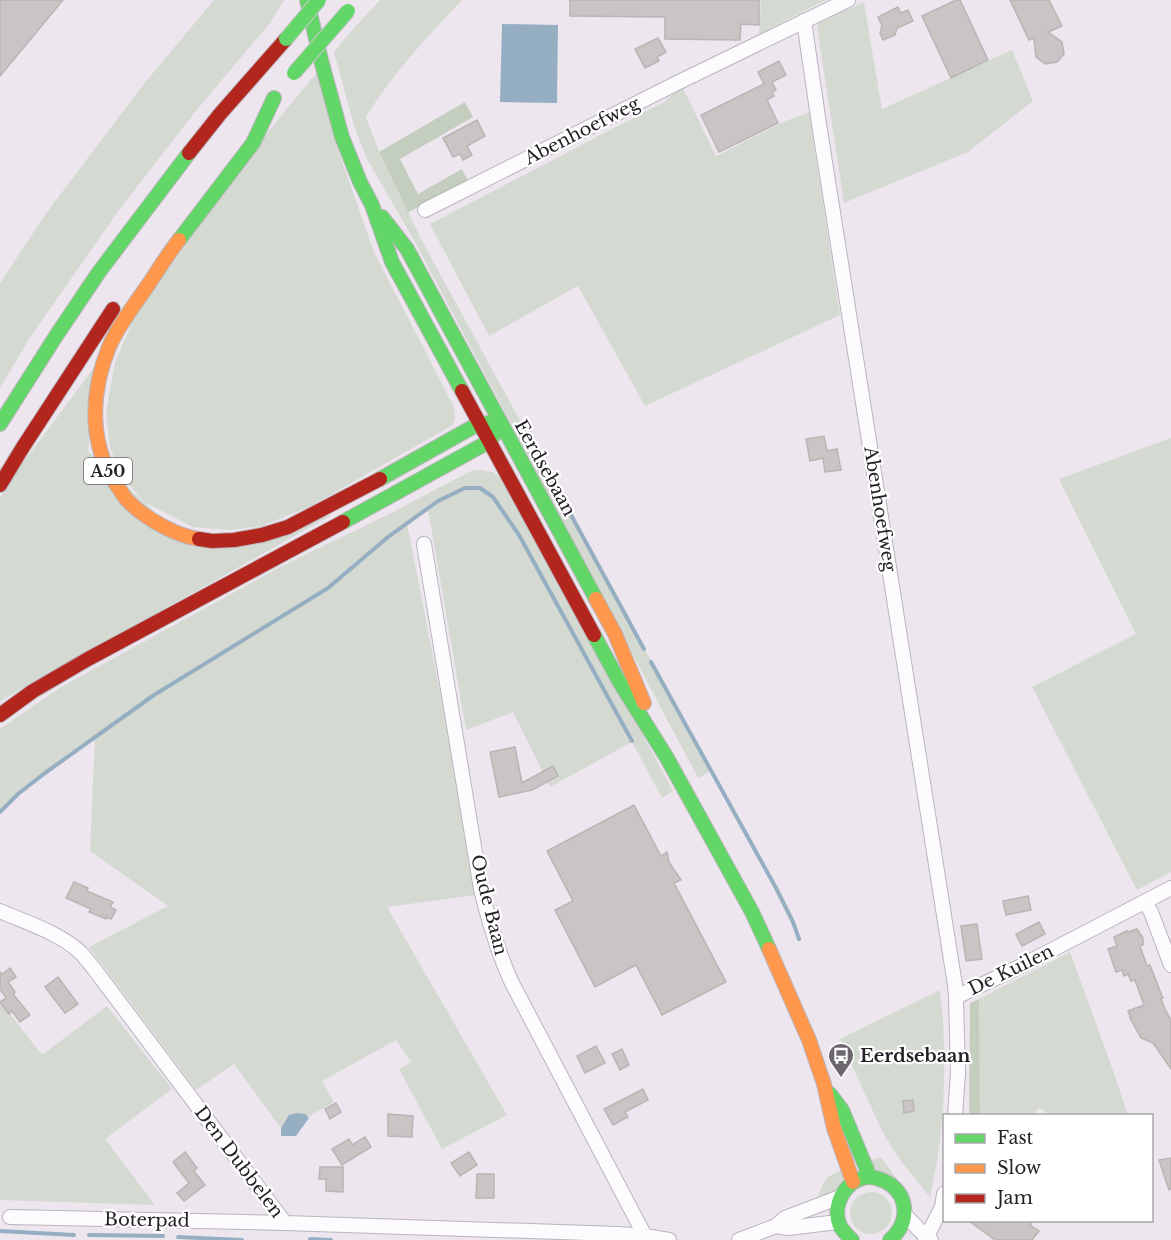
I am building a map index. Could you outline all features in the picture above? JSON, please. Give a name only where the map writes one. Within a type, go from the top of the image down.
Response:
[{"type":"main road","points":[[0,424],[99,272],[184,159],[265,63],[305,0]]},
{"type":"main road","name":"Eerdsebaan","points":[[305,0],[342,137],[372,205],[392,262],[619,681],[667,758],[752,912],[809,1040],[824,1084],[831,1120],[853,1182]]},
{"type":"main road","points":[[284,33],[319,0]]},
{"type":"main road","name":"A50","points":[[232,148],[358,0]]},
{"type":"main road","name":"A50","points":[[284,85],[253,143],[170,252],[110,345],[95,397],[95,420],[97,440],[115,484],[129,503],[148,518],[170,529],[190,537],[212,541],[234,540],[288,527],[364,488],[480,423]]},
{"type":"main road","name":"Eerdsebaan","points":[[372,205],[407,249],[615,633],[667,758]]},
{"type":"main road","points":[[143,268],[185,211]]},
{"type":"main road","points":[[0,485],[101,326],[122,297]]},
{"type":"main road","points":[[480,423],[501,424]]},
{"type":"main road","points":[[0,715],[33,691],[88,659],[282,556],[490,441],[501,424]]},
{"type":"main road","name":"Eerdsebaan","points":[[824,1084],[842,1110],[870,1177]]},
{"type":"main road","points":[[852,1240],[838,1222],[836,1209],[845,1188],[861,1178],[870,1177],[891,1184],[904,1203],[905,1215],[897,1239]]},
{"type":"street","name":"Abenhoefweg","points":[[425,210],[848,0]]},
{"type":"street","name":"Abenhoefweg","points":[[804,21],[956,997]]},
{"type":"street","name":"Oude Baan","points":[[424,544],[481,889],[490,926],[513,985],[645,1236]]},
{"type":"street","name":"De Kuilen","points":[[955,1114],[958,1073],[956,997],[1171,888]]},
{"type":"street","points":[[1145,902],[1171,965]]},
{"type":"street","name":"Den Dubbelen","points":[[0,911],[65,941],[88,961],[285,1223],[430,1234],[645,1236],[669,1240]]},
{"type":"street","points":[[739,1240],[776,1226],[785,1218],[840,1197]]},
{"type":"street","points":[[926,1239],[943,1203]]},
{"type":"street","points":[[905,1215],[919,1228],[926,1239]]},
{"type":"street","name":"Boterpad","points":[[10,1217],[285,1223]]},
{"type":"street","points":[[776,1226],[788,1228],[838,1222]]},
{"type":"shaded area","points":[[214,0],[284,0],[270,23],[195,112],[119,210],[29,339],[0,388],[0,283],[47,212],[143,85]]},
{"type":"shaded area","points":[[380,0],[462,0],[399,71],[366,117],[380,154],[420,237],[711,771],[698,778],[415,242],[367,159],[354,126],[334,52]]},
{"type":"shaded area","points":[[761,0],[826,0],[759,34]]},
{"type":"shaded area","points":[[864,2],[882,109],[1012,50],[1033,101],[968,152],[844,203],[817,27],[819,23]]},
{"type":"shaded area","points":[[319,70],[336,144],[374,252],[454,407],[453,425],[309,507],[262,526],[229,530],[193,527],[144,502],[123,478],[110,448],[106,413],[115,362],[137,311],[275,123]]},
{"type":"shaded area","points":[[682,86],[716,156],[781,123],[809,112],[840,315],[645,406],[578,286],[489,336],[430,224],[664,102]]},
{"type":"shaded area","points":[[96,365],[88,451],[193,547],[332,515],[0,701],[0,498],[7,484]]},
{"type":"shaded area","points":[[1171,438],[1171,872],[1137,890],[1032,687],[1136,634],[1059,479]]},
{"type":"shaded area","points":[[471,471],[493,472],[511,488],[673,791],[662,798],[632,742],[550,787],[513,712],[466,730],[428,509],[407,523],[453,759],[476,895],[387,907],[507,1115],[442,1149],[399,1069],[411,1062],[396,1040],[322,1081],[334,1102],[308,1117],[305,1114],[289,1115],[281,1128],[234,1064],[196,1090],[89,947],[168,906],[90,851],[95,736],[46,771],[0,811],[0,729],[61,687],[280,567]]},
{"type":"shaded area","points":[[1070,952],[1128,1114],[1048,1114],[1039,1108],[1033,1114],[980,1114],[979,999]]},
{"type":"shaded area","points":[[940,990],[944,1040],[944,1094],[939,1147],[930,1197],[900,1160],[883,1133],[840,1039]]},
{"type":"shaded area","points":[[0,1001],[42,1055],[107,1006],[172,1089],[105,1139],[155,1205],[0,1200]]},
{"type":"shaded area","points":[[881,1157],[899,1182],[879,1172],[868,1161]]},
{"type":"shaded area","points":[[843,1170],[844,1181],[836,1192],[819,1200],[819,1193],[827,1177]]},
{"type":"shaded area","points":[[871,1192],[879,1193],[886,1198],[891,1205],[891,1221],[886,1228],[879,1233],[871,1234],[863,1233],[856,1228],[851,1221],[850,1213],[851,1205],[856,1198],[863,1193]]},
{"type":"green space","points":[[465,102],[473,117],[400,159],[418,194],[462,169],[469,183],[408,212],[379,152]]},
{"type":"green space","points":[[979,999],[980,1114],[969,1114],[970,1003]]},
{"type":"water","points":[[502,24],[558,25],[557,103],[500,102]]},
{"type":"water","points":[[305,1114],[309,1118],[296,1136],[281,1136],[281,1128],[289,1115]]},
{"type":"building","points":[[0,0],[63,0],[0,76]]},
{"type":"building","points":[[570,0],[759,0],[759,25],[741,24],[740,40],[665,39],[665,17],[570,16]]},
{"type":"building","points":[[960,0],[988,60],[951,78],[922,16]]},
{"type":"building","points":[[1010,0],[1049,0],[1062,26],[1048,32],[1062,42],[1064,54],[1057,62],[1045,64],[1036,57],[1034,38],[1029,40]]},
{"type":"building","points":[[898,7],[901,13],[908,10],[913,21],[897,28],[895,35],[883,40],[880,33],[882,26],[878,17]]},
{"type":"building","points":[[658,38],[666,52],[657,57],[659,61],[645,68],[635,49]]},
{"type":"building","points":[[779,61],[786,75],[772,82],[776,90],[772,92],[774,96],[767,100],[778,123],[719,152],[701,115],[764,84],[758,72]]},
{"type":"building","points":[[477,120],[485,136],[467,146],[472,155],[463,160],[460,154],[453,157],[443,138]]},
{"type":"building","points":[[824,436],[827,451],[837,449],[841,470],[825,472],[823,458],[810,461],[806,439]]},
{"type":"building","points":[[515,747],[522,783],[553,766],[558,776],[532,790],[499,797],[490,752]]},
{"type":"building","points":[[634,805],[661,856],[667,852],[669,862],[681,880],[674,883],[726,982],[662,1015],[636,965],[595,987],[555,910],[573,901],[547,851]]},
{"type":"building","points":[[74,882],[88,888],[87,891],[113,902],[110,907],[116,910],[111,919],[89,912],[91,909],[66,898]]},
{"type":"building","points":[[1028,896],[1031,910],[1006,915],[1003,901]]},
{"type":"building","points":[[1039,922],[1045,934],[1022,946],[1016,934]]},
{"type":"building","points":[[977,924],[982,959],[966,961],[961,926]]},
{"type":"building","points":[[1137,929],[1143,938],[1143,945],[1140,946],[1147,966],[1150,965],[1163,998],[1161,999],[1171,1020],[1171,1069],[1153,1043],[1141,1038],[1130,1018],[1128,1011],[1144,1005],[1135,980],[1131,981],[1128,974],[1124,976],[1122,970],[1116,972],[1108,949],[1117,946],[1114,937]]},
{"type":"building","points":[[10,968],[16,977],[8,982],[15,992],[13,994],[30,1015],[20,1022],[12,1011],[9,1014],[0,1002],[6,998],[0,989],[0,972],[2,974]]},
{"type":"building","points":[[58,977],[78,1004],[65,1013],[45,987]]},
{"type":"building","points":[[596,1046],[605,1063],[585,1073],[577,1056]]},
{"type":"building","points":[[622,1049],[629,1065],[620,1070],[612,1054]]},
{"type":"building","points":[[643,1089],[648,1100],[625,1112],[628,1117],[613,1125],[604,1109]]},
{"type":"building","points":[[913,1100],[914,1111],[904,1113],[903,1101]]},
{"type":"building","points":[[336,1103],[341,1112],[330,1119],[325,1109]]},
{"type":"building","points":[[388,1114],[413,1116],[412,1137],[388,1136]]},
{"type":"building","points":[[365,1137],[371,1147],[342,1165],[332,1149],[349,1139],[352,1145]]},
{"type":"building","points":[[185,1152],[197,1168],[194,1171],[205,1185],[184,1201],[177,1193],[189,1183],[173,1162]]},
{"type":"building","points":[[469,1152],[477,1165],[460,1176],[451,1163]]},
{"type":"building","points":[[1171,1158],[1171,1189],[1169,1190],[1159,1160]]},
{"type":"building","points":[[320,1167],[343,1167],[343,1192],[326,1191],[326,1179],[319,1179]]},
{"type":"building","points":[[477,1174],[494,1174],[494,1198],[476,1198]]},
{"type":"building","points":[[970,1222],[1032,1222],[1030,1225],[1039,1231],[1032,1240],[995,1240]]},
{"type":"waterway","points":[[546,469],[644,649]]},
{"type":"waterway","points":[[0,812],[18,794],[45,773],[154,695],[328,588],[388,537],[438,501],[465,488],[480,488],[493,497],[519,535],[632,741]]},
{"type":"waterway","points":[[651,662],[776,888],[799,939]]},
{"type":"waterway","points":[[0,1231],[74,1235]]},
{"type":"waterway","points":[[89,1235],[163,1236]]},
{"type":"waterway","points":[[178,1237],[242,1240]]},
{"type":"waterway","points":[[310,1239],[331,1240]]},
{"type":"traffic: fast","points":[[307,0],[342,137],[372,205],[392,262],[462,391]]},
{"type":"traffic: fast","points":[[286,39],[319,0]]},
{"type":"traffic: fast","points":[[294,73],[348,11]]},
{"type":"traffic: fast","points":[[179,240],[253,143],[274,98]]},
{"type":"traffic: fast","points":[[0,424],[99,272],[189,153]]},
{"type":"traffic: fast","points":[[382,217],[407,249],[596,599]]},
{"type":"traffic: fast","points":[[343,522],[490,441],[501,424],[480,423],[380,479]]},
{"type":"traffic: fast","points":[[594,635],[619,681],[667,758],[752,912],[769,949]]},
{"type":"traffic: fast","points":[[830,1094],[842,1110],[870,1177]]},
{"type":"traffic: fast","points":[[852,1240],[840,1226],[837,1210],[839,1202],[847,1188],[860,1179],[868,1177],[890,1184],[903,1200],[903,1221],[890,1240]]},
{"type":"traffic: slow","points":[[179,240],[126,317],[109,347],[98,383],[95,420],[102,456],[126,499],[146,516],[163,526],[181,535],[199,539]]},
{"type":"traffic: slow","points":[[596,599],[615,634],[644,703]]},
{"type":"traffic: slow","points":[[769,949],[809,1040],[824,1084],[834,1128],[853,1182]]},
{"type":"traffic: jam","points":[[189,153],[286,39]]},
{"type":"traffic: jam","points":[[0,485],[113,309]]},
{"type":"traffic: jam","points":[[462,391],[594,635]]},
{"type":"traffic: jam","points":[[199,539],[234,540],[288,527],[380,479]]},
{"type":"traffic: jam","points":[[0,715],[33,691],[88,659],[343,522]]},
{"type":"place","name":"Eerdsebaan","points":[[841,1079]]}]
